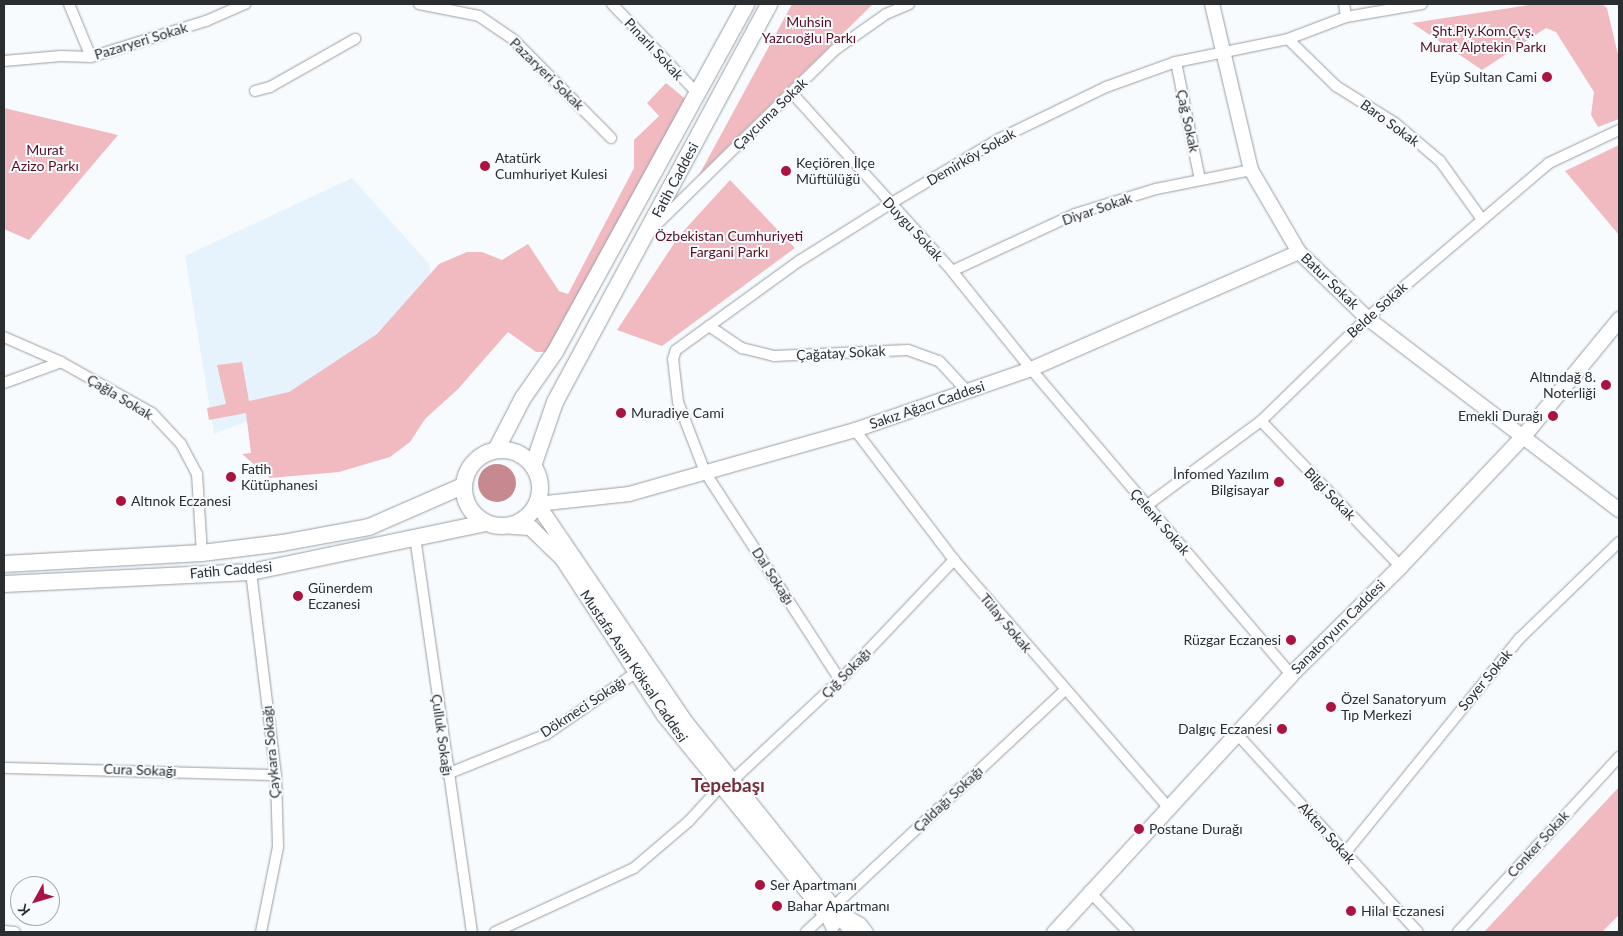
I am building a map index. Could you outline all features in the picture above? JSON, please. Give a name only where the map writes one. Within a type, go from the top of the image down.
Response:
[{"type":"main road","name":"Fatih Caddesi","points":[[496,450],[523,398],[555,352],[746,4]]},
{"type":"main road","name":"Fatih Caddesi","points":[[533,466],[555,402],[770,4]]},
{"type":"main road","name":"Sanatoryum Caddesi","points":[[1054,932],[1089,890],[1237,734],[1291,674],[1400,566],[1522,437],[1619,319]]},
{"type":"main road","points":[[496,450],[517,453],[533,466],[540,491],[537,504],[527,518],[512,526],[485,523],[468,508],[463,486],[473,462],[496,450]]},
{"type":"main road","name":"Fatih Caddesi","points":[[4,564],[202,553],[282,543],[369,528],[463,486]]},
{"type":"main road","name":"Mustafa Asım Köksal Caddesi","points":[[537,504],[726,784]]},
{"type":"main road","name":"Fatih Caddesi","points":[[4,584],[250,572],[485,523]]},
{"type":"main road","name":"Mustafa Asım Köksal Caddesi","points":[[512,526],[530,527],[562,558],[635,673],[829,911],[841,932]]},
{"type":"main road","name":"Mustafa Asım Köksal Caddesi","points":[[829,911],[853,932]]},
{"type":"street","points":[[69,4],[91,57]]},
{"type":"street","name":"Pazaryeri Sokak","points":[[4,61],[61,56],[91,57],[206,21],[245,4]]},
{"type":"street","name":"Pazaryeri Sokak","points":[[419,4],[479,16],[514,40],[611,138]]},
{"type":"street","name":"Pınarlı Sokak","points":[[612,4],[698,94]]},
{"type":"street","name":"Çaycuma Sokak","points":[[643,239],[835,50],[886,14],[909,4]]},
{"type":"street","name":"Batur Sokak","points":[[1212,4],[1221,54],[1251,170],[1299,252],[1367,318],[1619,510]]},
{"type":"street","points":[[1344,4],[1346,17]]},
{"type":"street","name":"Demirköy Sokak","points":[[705,472],[678,402],[673,359],[676,350],[799,261],[999,139],[1106,87],[1176,62],[1288,39],[1346,17],[1422,4]]},
{"type":"street","points":[[255,91],[270,87],[355,39]]},
{"type":"street","name":"Baro Sokak","points":[[1288,39],[1336,86],[1395,122],[1440,161],[1481,218]]},
{"type":"street","name":"Çağ Sokak","points":[[1176,62],[1200,180]]},
{"type":"street","name":"Duygu Sokak","points":[[792,93],[890,204],[952,270],[1031,369]]},
{"type":"street","name":"Belde Sokak","points":[[1146,506],[1260,421],[1367,318],[1481,218],[1549,164],[1619,130]]},
{"type":"street","name":"Diyar Sokak","points":[[952,270],[1075,214],[1156,189],[1251,170]]},
{"type":"street","name":"Sakız Ağacı Caddesi","points":[[537,504],[629,494],[855,430],[1031,369],[1299,252]]},
{"type":"street","name":"Çağatay Sokak","points":[[709,326],[742,348],[774,356],[908,350],[939,361],[967,391]]},
{"type":"street","name":"Çağla Sokak","points":[[4,338],[61,362],[152,414],[180,444],[197,474],[202,553]]},
{"type":"street","points":[[4,383],[61,362]]},
{"type":"street","name":"Çelenk Sokak","points":[[1031,369],[1291,674]]},
{"type":"street","name":"Bilgi Sokak","points":[[1260,421],[1400,566]]},
{"type":"street","name":"Tülay Sokak","points":[[855,430],[954,560],[1064,691],[1168,807]]},
{"type":"street","name":"Dal Sokağı","points":[[705,472],[840,680]]},
{"type":"street","name":"Çulluk Sokağı","points":[[415,537],[447,774],[472,932]]},
{"type":"street","name":"Soyer Sokak","points":[[1346,853],[1520,638],[1619,542]]},
{"type":"street","name":"Çığ Sokağı","points":[[495,932],[634,868],[689,821],[726,784],[840,680],[954,560]]},
{"type":"street","name":"Çaykara Sokağı","points":[[250,572],[276,775],[278,847],[261,932]]},
{"type":"street","name":"Dökmeci Sokağı","points":[[447,774],[547,734],[635,673]]},
{"type":"street","name":"Çaldağı Sokağı","points":[[806,932],[1064,691]]},
{"type":"street","name":"Akten Sokak","points":[[1237,734],[1418,932]]},
{"type":"street","name":"Conker Sokak","points":[[1458,932],[1619,758]]},
{"type":"street","name":"Cura Sokağı","points":[[4,768],[276,775]]},
{"type":"street","points":[[1089,890],[1128,932]]},
{"type":"street","name":"Mustafa Asım Köksal Caddesi","points":[[832,932],[829,911],[861,923],[868,932]]},
{"type":"street","points":[[4,931],[15,932]]},
{"type":"shaded area","points":[[352,178],[429,264],[435,294],[300,401],[214,434],[185,256]]},
{"type":"shaded area","points":[[497,464],[511,469],[516,483],[511,497],[497,502],[483,497],[478,483],[483,469]]},
{"type":"green space","name":"Muhsin Yazıcıoğlu Parkı","points":[[792,4],[873,4],[699,175]]},
{"type":"green space","name":"Şht.Piy.Kom.Çvş. Murat Alptekin Parkı","points":[[1536,4],[1602,4],[1607,8],[1619,59],[1619,119],[1598,127],[1591,115],[1594,92],[1556,32],[1546,28],[1482,70],[1412,23]]},
{"type":"green space","points":[[666,83],[688,101],[546,352],[536,352],[508,332],[458,389],[425,419],[410,442],[390,457],[339,472],[270,478],[242,454],[251,453],[246,413],[209,420],[207,408],[226,404],[217,365],[242,362],[249,401],[289,392],[377,334],[439,264],[467,252],[482,252],[502,260],[528,244],[559,291],[568,294],[634,168],[634,140],[659,116],[647,103]]},
{"type":"green space","name":"Murat Azizo Parkı","points":[[4,108],[118,135],[29,240],[4,229]]},
{"type":"green space","points":[[1619,145],[1619,235],[1565,171]]},
{"type":"green space","name":"Özbekistan Cumhuriyeti Fargani Parkı","points":[[730,180],[795,248],[662,346],[617,330],[679,236]]},
{"type":"green space","points":[[1619,787],[1619,915],[1602,932],[1484,932]]},
{"type":"place","name":"Eyüp Sultan Cami","points":[[1547,77]]},
{"type":"place","name":"Atatürk Cumhuriyet Kulesi","points":[[485,166]]},
{"type":"place","name":"Keçiören İlçe Müftülüğü","points":[[786,171]]},
{"type":"place","name":"Altındağ 8. Noterliği","points":[[1606,385]]},
{"type":"place","name":"Muradiye Cami","points":[[621,413]]},
{"type":"place","name":"Emekli Durağı","points":[[1553,416]]},
{"type":"place","name":"Fatih Kütüphanesi","points":[[231,477]]},
{"type":"place","name":"İnfomed Yazılım Bilgisayar","points":[[1279,482]]},
{"type":"place","name":"Altınok Eczanesi","points":[[121,501]]},
{"type":"place","name":"Günerdem Eczanesi","points":[[298,596]]},
{"type":"place","name":"Rüzgar Eczanesi","points":[[1291,640]]},
{"type":"place","name":"Özel Sanatoryum Tıp Merkezi","points":[[1331,707]]},
{"type":"place","name":"Dalgıç Eczanesi","points":[[1282,729]]},
{"type":"place","name":"Postane Durağı","points":[[1139,829]]},
{"type":"place","name":"Ser Apartmanı","points":[[760,885]]},
{"type":"place","name":"Bahar Apartmanı","points":[[777,906]]},
{"type":"place","name":"Hilal Eczanesi","points":[[1351,911]]},
{"type":"district","name":"Tepebaşı","points":[[728,785]]}]
